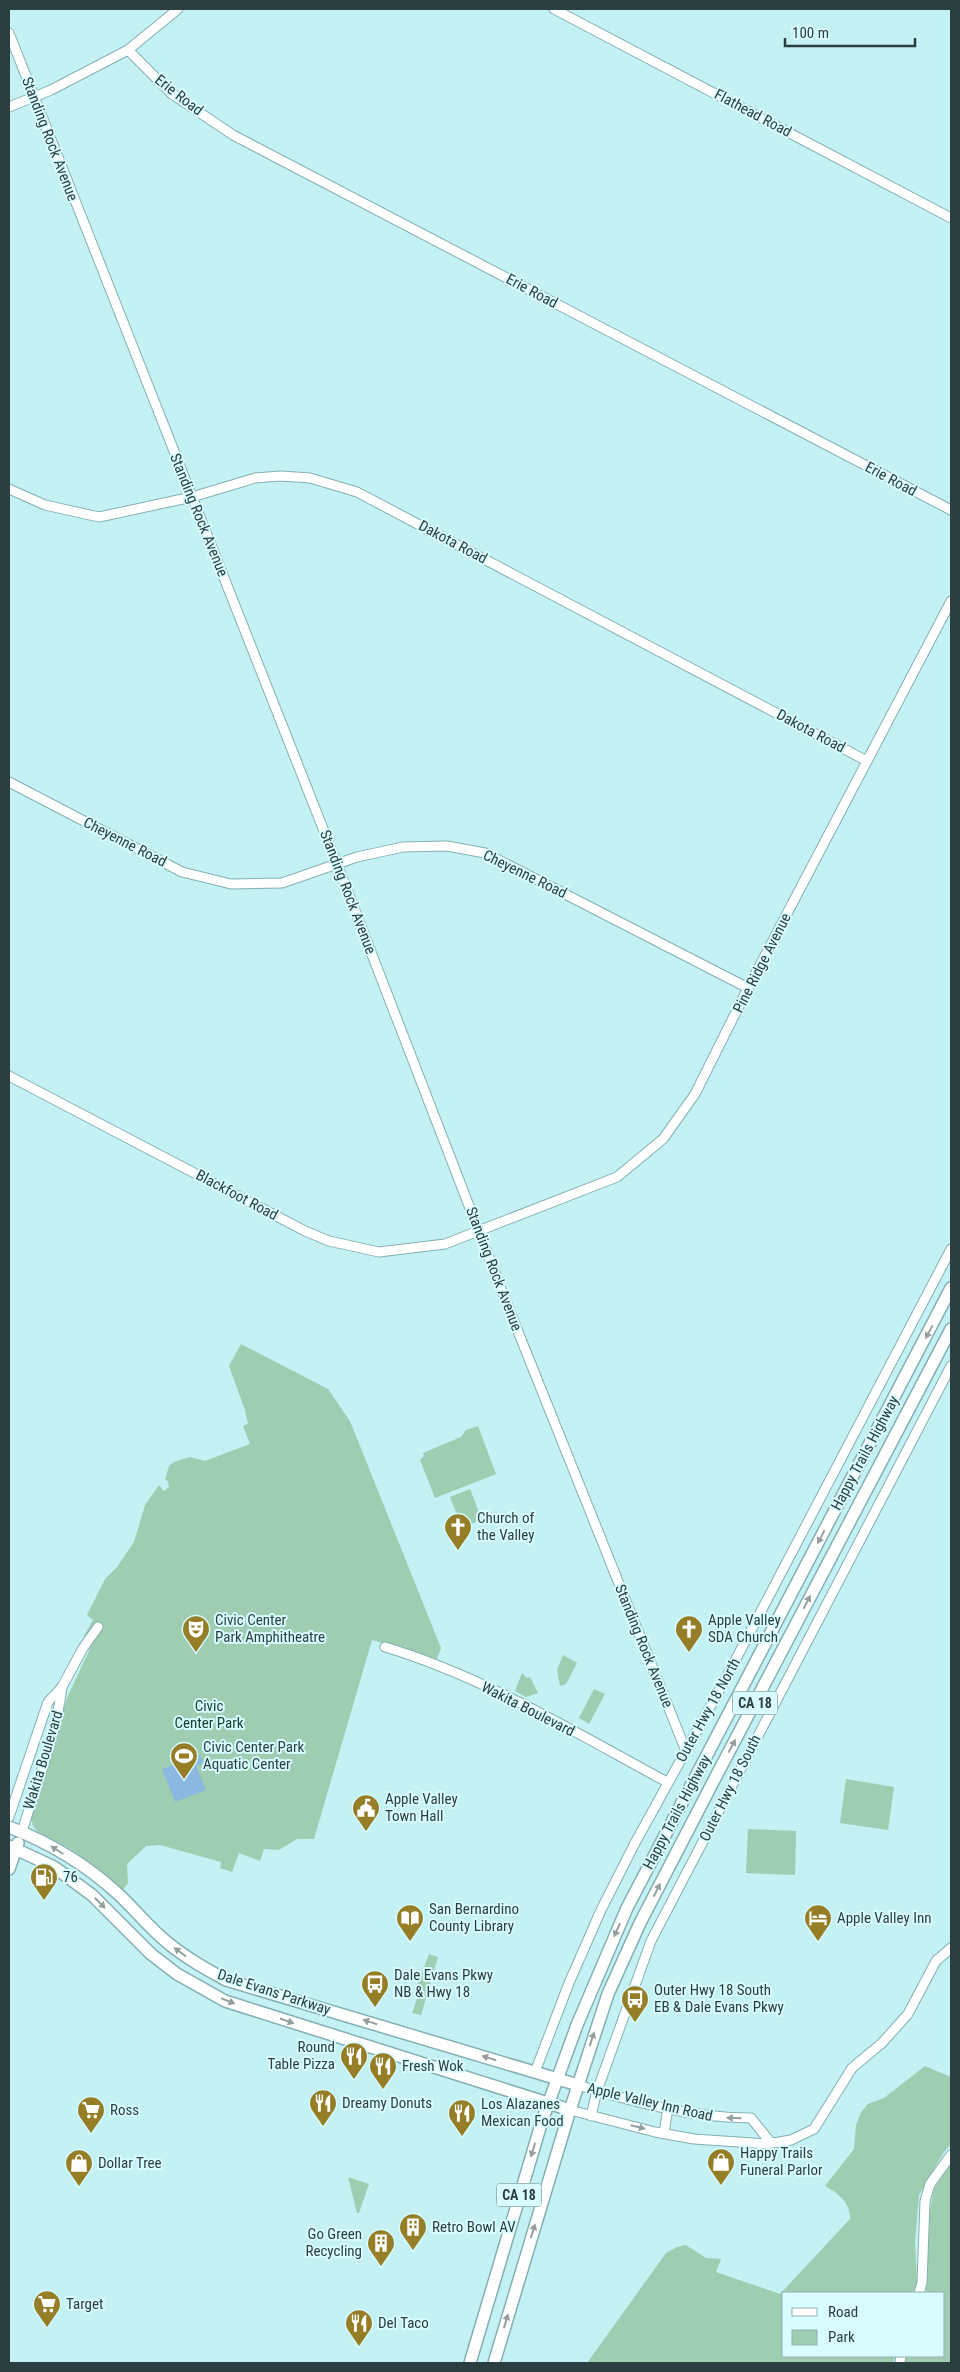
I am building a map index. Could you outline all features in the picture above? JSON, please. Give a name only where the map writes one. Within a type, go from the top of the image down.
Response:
[{"type":"main road","name":"Happy Trails Highway","points":[[470,2363],[548,2104],[580,2016],[627,1908],[951,1288]]},
{"type":"main road","name":"Happy Trails Highway","points":[[494,2363],[570,2110],[608,1994],[640,1923],[951,1328]]},
{"type":"main road","name":"Dale Evans Parkway","points":[[9,1827],[44,1842],[91,1872],[117,1893],[168,1943],[200,1966],[226,1980],[578,2085]]},
{"type":"main road","points":[[9,1869],[12,1848],[22,1832]]},
{"type":"main road","name":"Dale Evans Parkway","points":[[12,1848],[54,1867],[92,1894],[151,1954],[177,1974],[225,2001],[570,2110]]},
{"type":"street","points":[[9,107],[34,97],[128,50],[178,9]]},
{"type":"street","name":"Flathead Road","points":[[554,9],[951,218]]},
{"type":"street","name":"Standing Rock Avenue","points":[[9,33],[686,1751]]},
{"type":"street","name":"Erie Road","points":[[128,50],[172,94],[233,135],[951,510]]},
{"type":"street","name":"Dakota Road","points":[[9,489],[45,506],[99,517],[192,497],[255,478],[281,476],[328,481],[357,492],[867,761]]},
{"type":"street","name":"Pine Ridge Avenue","points":[[480,1232],[617,1177],[662,1139],[696,1094],[748,988],[951,601]]},
{"type":"street","name":"Cheyenne Road","points":[[9,782],[182,872],[231,884],[282,883],[378,851],[403,847],[447,846],[485,853],[748,988]]},
{"type":"street","name":"Blackfoot Road","points":[[9,1076],[265,1210],[329,1241],[379,1252],[445,1244],[480,1232]]},
{"type":"street","name":"Outer Hwy 18 North","points":[[535,2072],[569,1983],[601,1910],[667,1782],[686,1751],[779,1578],[951,1249]]},
{"type":"street","name":"Outer Hwy 18 South","points":[[591,2116],[597,2091],[651,1941],[951,1366]]},
{"type":"street","name":"Wakita Boulevard","points":[[9,1817],[48,1702],[62,1687],[83,1648],[98,1627]]},
{"type":"street","name":"Wakita Boulevard","points":[[385,1647],[428,1660],[515,1700],[667,1782]]},
{"type":"street","name":"Wakita Boulevard","points":[[22,1832],[50,1744],[59,1710],[62,1687]]},
{"type":"street","name":"Apple Valley Inn Road","points":[[570,2110],[664,2133],[732,2143],[772,2143],[791,2140],[814,2129],[852,2068],[882,2043],[908,2014],[936,1961],[951,1948]]},
{"type":"street","name":"Apple Valley Inn Road","points":[[578,2085],[668,2108],[719,2118],[751,2118],[772,2143]]},
{"type":"street","points":[[664,2133],[668,2108]]},
{"type":"street","points":[[919,2292],[922,2283],[925,2201],[930,2184],[951,2155]]},
{"type":"green space","name":"Civic Center Park","points":[[241,1344],[328,1389],[350,1421],[441,1648],[437,1659],[372,1640],[314,1839],[297,1839],[279,1850],[264,1849],[260,1861],[239,1853],[232,1872],[220,1868],[221,1862],[160,1845],[146,1846],[127,1864],[128,1883],[123,1890],[98,1868],[69,1848],[37,1831],[33,1826],[31,1818],[67,1698],[93,1642],[84,1636],[93,1620],[87,1615],[105,1579],[117,1567],[134,1542],[145,1505],[159,1485],[164,1491],[169,1487],[168,1481],[165,1480],[169,1466],[174,1462],[190,1457],[205,1461],[250,1444],[243,1426],[248,1424],[245,1410],[229,1366]]},
{"type":"green space","points":[[478,1426],[496,1474],[435,1498],[420,1460],[424,1456],[423,1453],[461,1437],[466,1430]]},
{"type":"green space","points":[[470,1489],[482,1520],[465,1526],[461,1516],[458,1517],[450,1497]]},
{"type":"green space","points":[[563,1655],[577,1663],[566,1684],[560,1686],[557,1670]]},
{"type":"green space","points":[[522,1673],[527,1678],[530,1677],[538,1693],[526,1697],[515,1691]]},
{"type":"green space","points":[[594,1689],[605,1694],[589,1724],[579,1718]]},
{"type":"green space","points":[[846,1779],[894,1787],[888,1830],[840,1823]]},
{"type":"green space","points":[[748,1829],[796,1831],[795,1875],[746,1873]]},
{"type":"green space","points":[[429,1954],[438,1957],[421,2015],[412,2013],[418,1996],[414,1994]]},
{"type":"green space","points":[[925,2066],[951,2077],[951,2144],[944,2152],[919,2195],[915,2242],[917,2282],[913,2292],[782,2292],[782,2357],[895,2357],[893,2363],[587,2363],[666,2253],[677,2247],[686,2245],[706,2258],[721,2259],[716,2272],[780,2294],[850,2219],[850,2213],[843,2199],[825,2186],[854,2149],[856,2125],[861,2112],[868,2104],[884,2098]]},
{"type":"green space","points":[[951,2163],[951,2363],[905,2363],[906,2357],[945,2357],[945,2292],[926,2292],[930,2210],[934,2189]]},
{"type":"green space","points":[[348,2177],[369,2184],[359,2213],[357,2213]]},
{"type":"water","points":[[200,1755],[203,1763],[196,1766],[206,1790],[175,1802],[162,1769]]},
{"type":"place","name":"Church of the Valley","points":[[458,1551]]},
{"type":"place","name":"Civic Center Park Amphitheatre","points":[[196,1653]]},
{"type":"place","name":"Apple Valley SDA Church","points":[[689,1653]]},
{"type":"place","name":"Civic Center Park Aquatic Center","points":[[184,1780]]},
{"type":"place","name":"Apple Valley Town Hall","points":[[366,1832]]},
{"type":"place","name":"76","points":[[44,1901]]},
{"type":"place","name":"San Bernardino County Library","points":[[410,1942]]},
{"type":"place","name":"Apple Valley Inn","points":[[818,1942]]},
{"type":"place","name":"Dale Evans Pkwy NB & Hwy 18","points":[[375,2008]]},
{"type":"place","name":"Outer Hwy 18 South EB & Dale Evans Pkwy","points":[[635,2023]]},
{"type":"place","name":"Round Table Pizza","points":[[354,2080]]},
{"type":"place","name":"Fresh Wok","points":[[383,2090]]},
{"type":"place","name":"Dreamy Donuts","points":[[323,2127]]},
{"type":"place","name":"Ross","points":[[91,2134]]},
{"type":"place","name":"Los Alazanes Mexican Food","points":[[462,2137]]},
{"type":"place","name":"Happy Trails Funeral Parlor","points":[[721,2186]]},
{"type":"place","name":"Dollar Tree","points":[[79,2187]]},
{"type":"place","name":"Retro Bowl AV","points":[[413,2251]]},
{"type":"place","name":"Go Green Recycling","points":[[381,2267]]},
{"type":"place","name":"Target","points":[[47,2328]]},
{"type":"place","name":"Del Taco","points":[[359,2347]]}]
